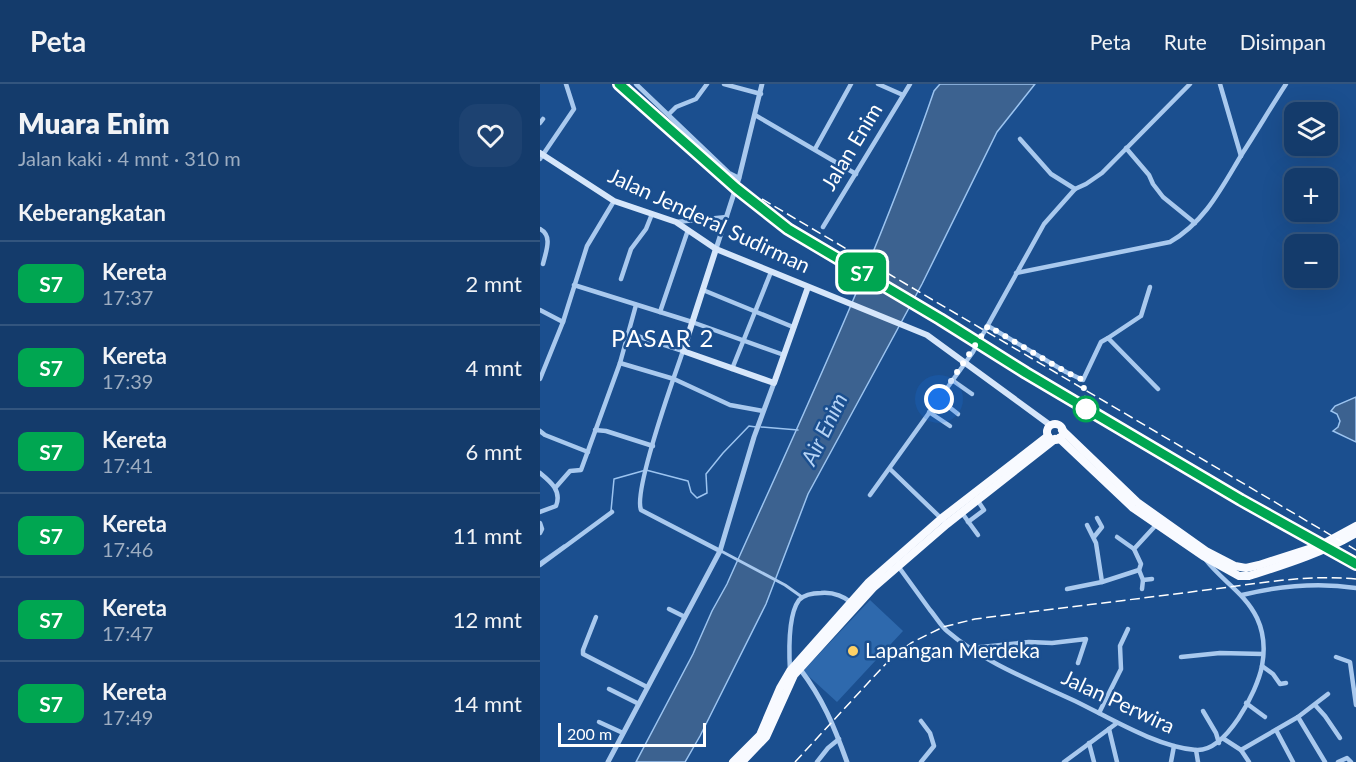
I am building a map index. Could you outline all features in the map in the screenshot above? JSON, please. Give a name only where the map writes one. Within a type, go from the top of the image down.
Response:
[{"type":"highway","points":[[945,521],[962,513],[978,501],[1056,436],[1057,424],[1050,425],[1047,433],[1056,436],[1204,553],[1235,566],[1246,568],[1321,544],[1356,526]]},
{"type":"highway","points":[[734,762],[760,735],[780,688],[853,604],[869,582],[896,564],[945,521],[1056,436]]},
{"type":"highway","points":[[1056,436],[1133,508],[1239,576],[1249,576],[1312,555],[1356,533]]},
{"type":"highway","points":[[742,762],[766,737],[794,672]]},
{"type":"main road","name":"Jalan Jenderal Sudirman","points":[[541,156],[614,201],[676,222],[716,249],[927,335],[1050,425]]},
{"type":"main road","points":[[716,249],[683,351],[774,383],[808,287]]},
{"type":"street","points":[[541,156],[574,109],[567,86],[573,84]]},
{"type":"street","points":[[636,84],[729,173],[739,178]]},
{"type":"street","points":[[669,114],[676,107],[696,99],[707,84]]},
{"type":"street","points":[[724,84],[760,94]]},
{"type":"street","points":[[716,249],[739,178],[762,84]]},
{"type":"street","points":[[815,149],[851,84]]},
{"type":"street","points":[[878,84],[903,95]]},
{"type":"street","name":"Jalan Enim","points":[[822,227],[910,84]]},
{"type":"street","points":[[870,495],[966,362],[1044,224],[1075,189],[1095,178],[1190,84]]},
{"type":"street","points":[[1220,84],[1242,156]]},
{"type":"street","points":[[1016,273],[1170,242],[1181,235],[1195,223],[1220,193],[1286,84]]},
{"type":"street","points":[[755,115],[856,174]]},
{"type":"street","points":[[1020,139],[1051,174],[1075,189]]},
{"type":"street","points":[[1126,148],[1149,175],[1163,197],[1195,223]]},
{"type":"street","points":[[540,379],[563,322],[587,246],[614,201]]},
{"type":"street","points":[[621,279],[631,249],[646,228],[652,214]]},
{"type":"street","points":[[676,222],[727,217]]},
{"type":"street","points":[[540,229],[546,233],[548,238],[543,264]]},
{"type":"street","points":[[660,312],[688,230]]},
{"type":"street","points":[[732,369],[771,272]]},
{"type":"street","points":[[574,285],[692,322],[784,355]]},
{"type":"street","points":[[988,326],[1083,380],[1101,342],[1142,316],[1150,287]]},
{"type":"street","points":[[703,290],[793,327]]},
{"type":"street","points":[[556,487],[570,471],[581,470],[620,363],[636,305]]},
{"type":"street","points":[[540,310],[563,322]]},
{"type":"street","points":[[628,333],[683,351],[649,460],[639,504],[641,510],[734,557],[802,597]]},
{"type":"street","points":[[1108,338],[1158,389]]},
{"type":"street","points":[[620,363],[674,379],[730,405],[763,414]]},
{"type":"street","points":[[952,380],[972,394]]},
{"type":"street","points":[[608,762],[720,551],[754,437],[774,383]]},
{"type":"street","points":[[939,399],[958,414]]},
{"type":"street","points":[[929,412],[950,426]]},
{"type":"street","points":[[595,430],[606,431],[653,446]]},
{"type":"street","points":[[540,431],[588,452]]},
{"type":"street","points":[[890,469],[945,521]]},
{"type":"street","points":[[540,472],[556,487],[557,504],[540,512]]},
{"type":"street","points":[[968,522],[984,510],[978,501]]},
{"type":"street","points":[[540,565],[612,512]]},
{"type":"street","points":[[962,513],[978,535]]},
{"type":"street","points":[[1094,537],[1102,527],[1097,518]]},
{"type":"street","points":[[540,523],[542,529],[540,533]]},
{"type":"street","points":[[1134,549],[1157,523]]},
{"type":"street","points":[[1087,525],[1094,537],[1102,582]]},
{"type":"street","points":[[1117,537],[1134,549],[1141,564],[1139,570],[1143,580],[1142,589]]},
{"type":"street","name":"Jalan Perwira","points":[[896,564],[946,631],[971,648],[1004,667],[1117,723],[1174,746],[1207,750],[1224,739],[1256,687],[1263,654],[1262,632],[1257,617],[1242,595],[1214,571],[1204,553]]},
{"type":"street","points":[[1067,589],[1102,582],[1139,570]]},
{"type":"street","points":[[1143,580],[1152,579]]},
{"type":"street","points":[[1242,595],[1270,588],[1314,585],[1356,588]]},
{"type":"street","points":[[847,762],[817,691],[794,672],[791,631],[796,605],[802,597],[830,592],[842,595],[853,604]]},
{"type":"street","points":[[669,609],[685,617]]},
{"type":"street","points":[[596,617],[583,654],[647,687]]},
{"type":"street","points":[[1099,713],[1121,669],[1120,646],[1128,629]]},
{"type":"street","points":[[971,648],[1086,639],[1077,663]]},
{"type":"street","points":[[1181,657],[1220,653],[1263,654]]},
{"type":"street","points":[[1336,657],[1350,662],[1356,705]]},
{"type":"street","points":[[1262,666],[1273,674],[1280,684],[1286,683]]},
{"type":"street","points":[[609,689],[638,703]]},
{"type":"street","points":[[1241,750],[1298,717],[1328,694]]},
{"type":"street","points":[[1246,703],[1266,717]]},
{"type":"street","points":[[1315,705],[1340,738]]},
{"type":"street","points":[[1203,711],[1219,743]]},
{"type":"street","points":[[1298,717],[1324,762]]},
{"type":"street","points":[[921,721],[930,733],[934,746],[921,762]]},
{"type":"street","points":[[599,722],[623,733]]},
{"type":"street","points":[[1064,762],[1117,723]]},
{"type":"street","points":[[1109,729],[1117,762]]},
{"type":"street","points":[[1276,730],[1293,762]]},
{"type":"street","points":[[817,762],[839,739]]},
{"type":"street","points":[[1224,739],[1241,750],[1249,762]]},
{"type":"street","points":[[1089,743],[1094,762]]},
{"type":"street","points":[[1171,762],[1174,746]]},
{"type":"street","points":[[1196,750],[1198,762]]},
{"type":"street","points":[[1338,762],[1347,758],[1351,762]]},
{"type":"shaded area","name":"Lapangan Merdeka","points":[[870,600],[903,631],[837,702],[803,671]]},
{"type":"water","name":"Air Enim","points":[[940,84],[1035,84],[997,132],[922,284],[808,494],[766,604],[685,762],[636,762],[693,654],[782,462],[862,278],[934,91]]},
{"type":"water","points":[[1356,397],[1356,442],[1333,431],[1338,427],[1340,421],[1337,414],[1331,411],[1335,406]]},
{"type":"waterway","points":[[611,511],[614,479],[646,470],[688,481],[691,492],[697,498],[707,493],[706,474],[749,426],[756,427]]},
{"type":"waterway","name":"Air Enim","points":[[761,427],[798,430]]},
{"type":"waterway","points":[[540,562],[564,545]]},
{"type":"railway","points":[[618,84],[736,188],[788,229],[1025,373],[1241,500],[1356,564]]},
{"type":"railway","points":[[762,199],[1356,550]]},
{"type":"railway","points":[[795,762],[892,657],[911,643],[943,627],[975,619],[1262,583],[1319,578],[1356,579]]},
{"type":"train","name":"S7","points":[[619,84],[736,188],[788,229],[1241,500],[1356,564]]},
{"type":"place","name":"Lapangan Merdeka","points":[[853,651]]},
{"type":"district","name":"PASAR 2","points":[[663,339]]},
{"type":"route","points":[[939,399],[973,352],[988,326],[1040,358],[1083,380],[1086,409]]}]
